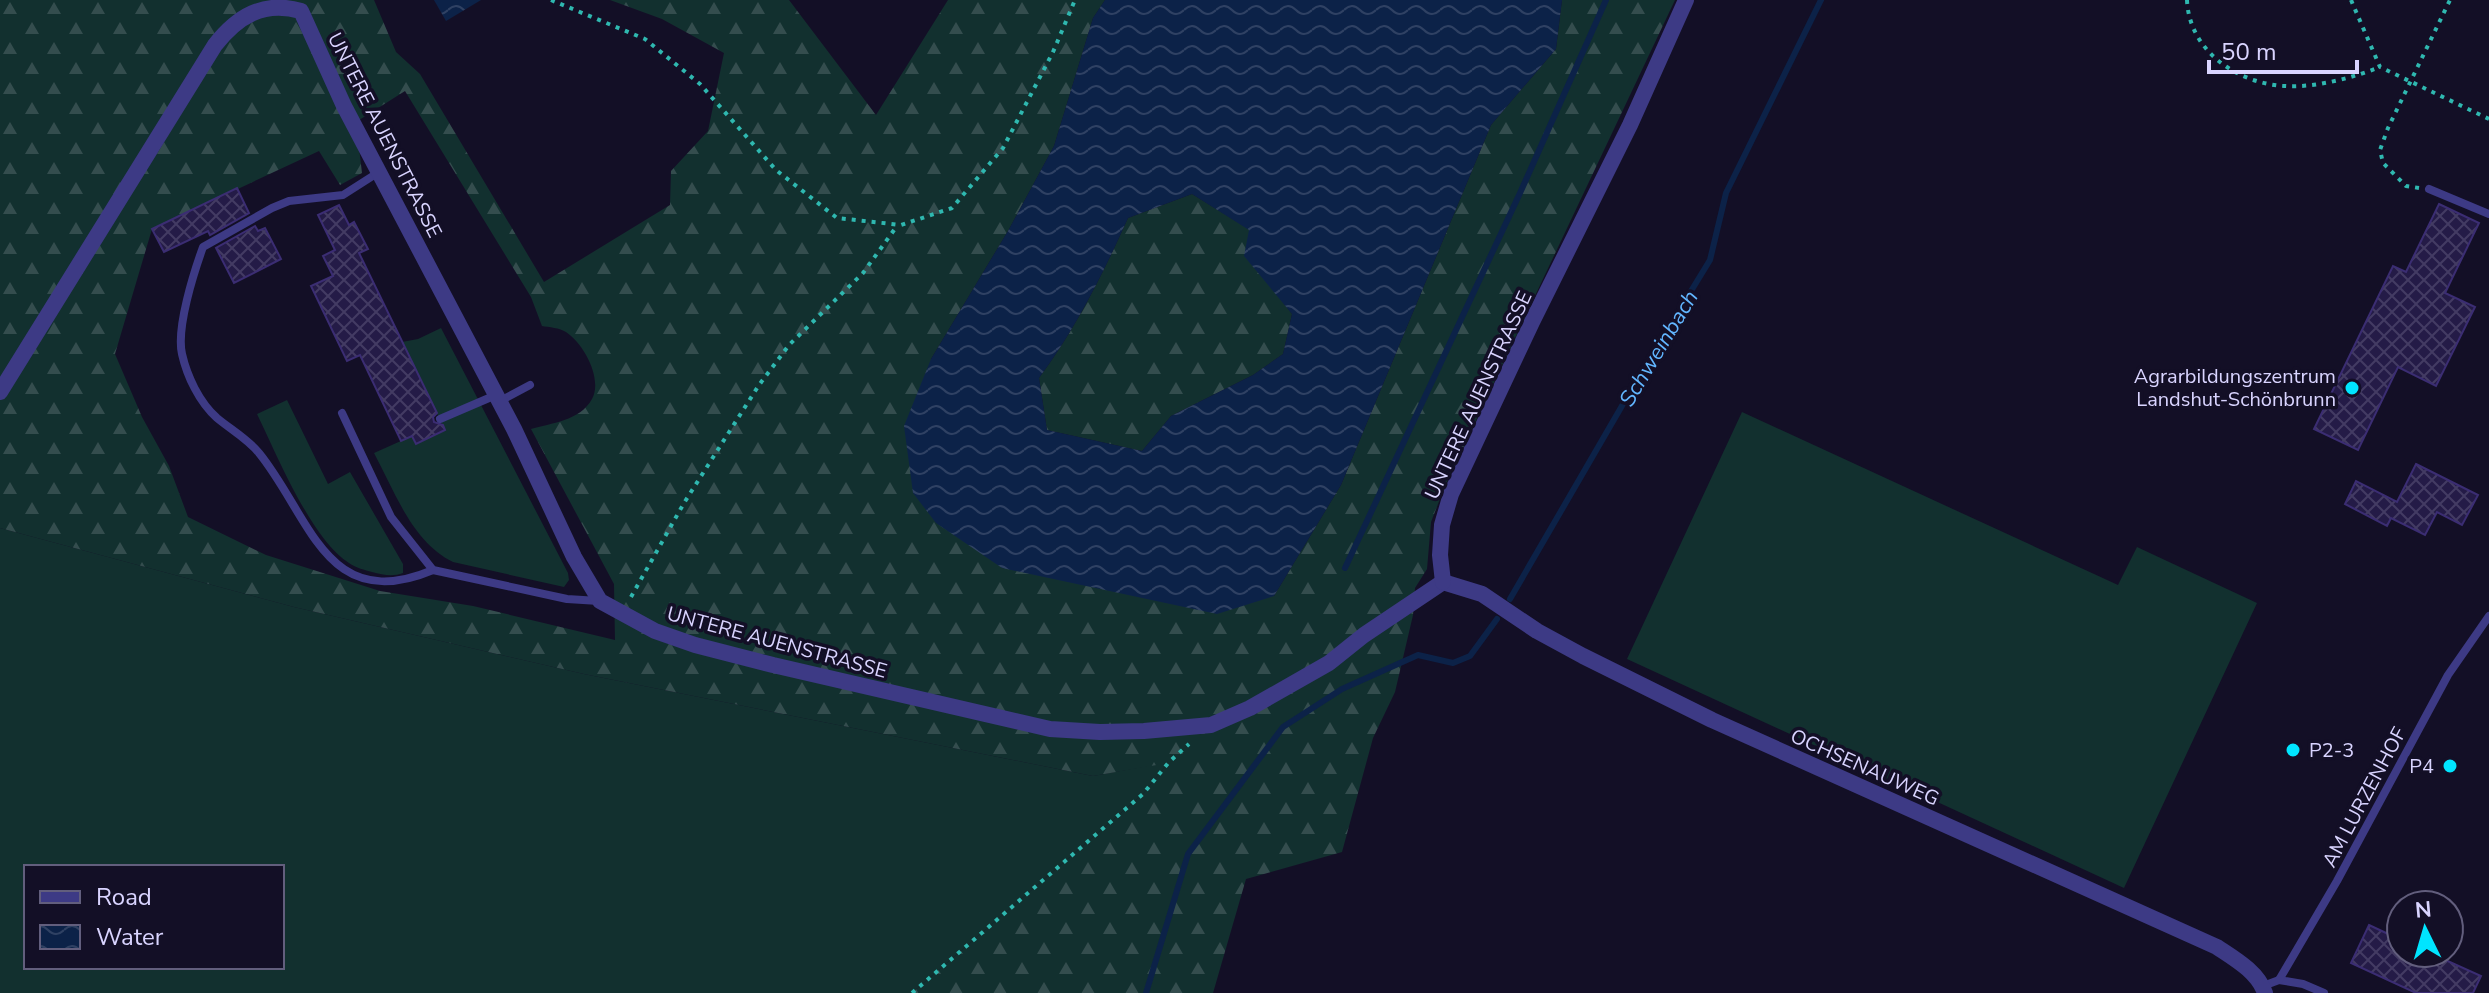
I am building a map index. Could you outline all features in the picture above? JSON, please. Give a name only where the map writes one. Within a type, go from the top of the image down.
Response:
[{"type":"street","name":"UNTERE AUENSTRASSE","points":[[0,392],[215,45],[251,6],[278,2],[292,5],[301,11],[344,106],[498,398],[574,557],[600,601],[655,631],[695,645],[1050,729],[1100,732],[1211,725],[1303,679],[1443,582],[1440,555],[1442,525],[1451,494],[1630,125],[1686,0]]},
{"type":"street","name":"OCHSENAUWEG","points":[[1443,582],[1482,594],[1583,656],[1712,720],[2217,947],[2269,986]]},
{"type":"lane","points":[[379,172],[343,195],[289,201],[272,208],[203,247],[188,290],[181,350],[191,382],[213,414],[257,451],[291,499],[310,535],[323,552],[343,569],[363,578],[384,582],[408,580],[433,570],[567,599],[600,601]]},
{"type":"lane","points":[[2429,189],[2489,214]]},
{"type":"lane","points":[[440,419],[530,385]]},
{"type":"lane","points":[[342,413],[391,517],[433,570]]},
{"type":"lane","name":"AM LURZENHOF","points":[[2269,986],[2337,881],[2448,675],[2489,616]]},
{"type":"lane","points":[[2269,986],[2303,984],[2324,993]]},
{"type":"path","points":[[551,0],[645,39],[700,84],[776,170],[837,218],[898,225],[952,208],[1003,148],[1053,52],[1075,0]]},
{"type":"path","points":[[2187,0],[2189,18],[2195,32],[2212,57],[2226,67],[2265,83],[2307,85],[2380,67]]},
{"type":"path","points":[[2351,0],[2380,67],[2489,119]]},
{"type":"path","points":[[2429,189],[2406,186],[2383,163],[2380,150],[2410,80],[2450,0]]},
{"type":"path","points":[[622,613],[684,503],[759,385],[789,345],[863,273],[898,225]]},
{"type":"path","points":[[912,993],[1143,794],[1169,762],[1211,725]]},
{"type":"green space","points":[[0,0],[374,0],[396,52],[420,74],[544,282],[670,205],[671,171],[708,131],[724,53],[662,19],[610,0],[789,0],[876,115],[948,0],[1105,0],[1093,18],[1054,146],[1008,231],[931,359],[1274,596],[1341,485],[1491,125],[1556,49],[1562,0],[1675,0],[1445,486],[1431,522],[1427,569],[1415,588],[1413,615],[1395,692],[1373,738],[1342,852],[1246,879],[1213,993],[912,993],[1143,794],[1168,763],[1093,776],[584,674],[294,607],[0,528]],"holes":[[[405,91],[531,297],[542,326],[561,330],[573,338],[585,353],[593,372],[595,391],[587,406],[573,417],[531,429],[614,584],[615,640],[473,606],[380,591],[266,555],[188,517],[169,466],[142,417],[115,354],[152,229],[319,151],[340,185],[362,173],[356,122]]]},
{"type":"green space","points":[[1192,194],[1250,230],[1271,287],[1292,314],[1283,354],[1253,375],[1171,416],[1142,451],[1047,430],[1039,378],[1088,300],[1128,218]]},
{"type":"green space","points":[[441,328],[568,573],[569,580],[564,587],[453,562],[439,553],[426,542],[406,515],[374,453],[412,436],[417,444],[445,430],[402,342],[418,339]]},
{"type":"green space","points":[[287,400],[328,484],[350,472],[403,564],[403,573],[384,575],[352,565],[335,551],[308,516],[257,414]]},
{"type":"green space","points":[[1742,412],[2118,585],[2137,547],[2257,603],[2124,888],[1627,659]]},
{"type":"green space","points":[[0,528],[294,607],[584,674],[1093,776],[1169,762],[1143,794],[912,993],[0,993]]},
{"type":"water","points":[[434,0],[481,0],[446,21]]},
{"type":"water","points":[[1105,0],[1562,0],[1556,49],[1491,125],[1341,485],[1274,596],[1217,614],[1002,568],[936,523],[913,493],[904,426],[931,359],[1008,231],[1054,146],[1093,18]],"holes":[[[1192,194],[1249,230],[1244,256],[1292,314],[1283,354],[1253,375],[1171,416],[1142,451],[1047,430],[1039,378],[1088,300],[1128,218]]]},
{"type":"building","points":[[237,188],[249,213],[210,235],[208,231],[164,252],[152,229]]},
{"type":"building","points":[[2439,204],[2479,223],[2445,293],[2475,307],[2436,386],[2398,367],[2358,450],[2314,429],[2393,266],[2406,272]]},
{"type":"building","points":[[339,205],[349,225],[354,222],[368,249],[359,253],[437,413],[433,417],[434,422],[443,425],[445,430],[416,444],[412,436],[401,441],[360,355],[347,361],[311,286],[333,276],[323,256],[335,250],[318,215]]},
{"type":"building","points":[[255,226],[258,231],[265,228],[281,259],[234,283],[216,248]]},
{"type":"building","points":[[2416,464],[2478,495],[2462,525],[2437,512],[2425,535],[2391,518],[2387,526],[2345,504],[2356,481],[2397,502]]},
{"type":"building","points":[[2369,925],[2385,932],[2385,969],[2465,969],[2481,976],[2473,993],[2416,993],[2351,963]]},
{"type":"waterway","name":"Schweinbach","points":[[1345,568],[1520,193],[1606,0]]},
{"type":"waterway","name":"Schweinbach","points":[[1510,599],[1630,392],[1663,349],[1688,296],[1710,260],[1726,193],[1821,0]]},
{"type":"waterway","name":"Schweinbach","points":[[1146,993],[1188,854],[1283,727],[1342,689],[1418,655],[1453,663],[1470,656],[1497,619]]},
{"type":"place","name":"Agrarbildungszentrum Landshut-Schönbrunn","points":[[2352,388]]},
{"type":"place","name":"P2-3","points":[[2293,750]]},
{"type":"place","name":"P4","points":[[2450,766]]}]
